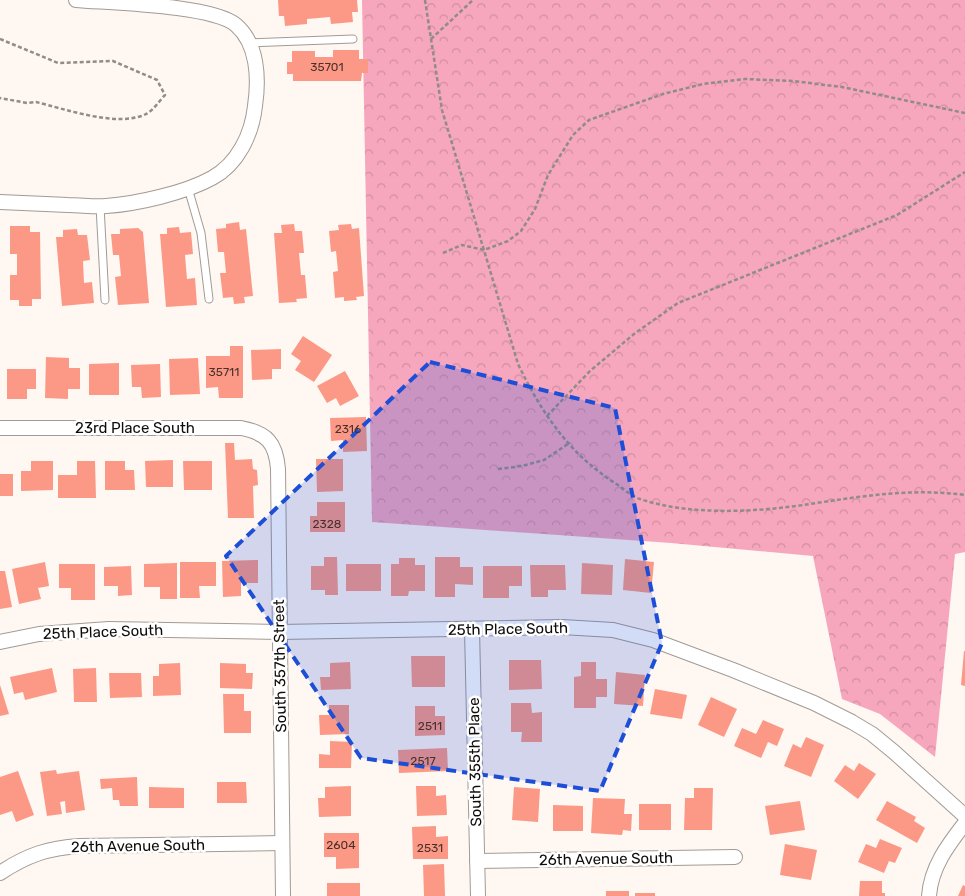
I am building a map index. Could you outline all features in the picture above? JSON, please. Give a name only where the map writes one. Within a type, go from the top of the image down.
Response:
[{"type":"street","points":[[0,202],[100,206],[139,201],[188,188],[212,178],[228,166],[238,154],[254,120],[257,94],[254,58],[249,43],[236,25],[226,19],[157,3],[76,0]]},
{"type":"street","name":"23rd Place South","points":[[0,428],[232,428],[257,432],[268,439]]},
{"type":"street","name":"South 357th Street","points":[[268,439],[276,452],[278,469],[283,896]]},
{"type":"street","name":"25th Place South","points":[[0,642],[40,634],[109,629],[279,632],[562,627],[613,630],[653,640],[733,670],[814,703],[859,726],[894,752],[965,816]]},
{"type":"street","name":"South 355th Place","points":[[472,629],[478,896]]},
{"type":"street","points":[[929,896],[930,882],[938,861],[965,823]]},
{"type":"street","name":"26th Avenue South","points":[[0,873],[30,856],[60,847],[282,843]]},
{"type":"street","name":"26th Avenue South","points":[[477,862],[735,857]]},
{"type":"lane","points":[[249,43],[353,39]]},
{"type":"lane","points":[[188,188],[201,233],[209,299]]},
{"type":"lane","points":[[100,206],[105,300]]},
{"type":"path","points":[[425,0],[442,110],[518,364],[533,396],[568,444],[601,474],[638,499],[682,509],[771,508],[889,493],[965,495]]},
{"type":"path","points":[[431,39],[473,0]]},
{"type":"path","points":[[0,39],[58,63],[113,61],[157,80],[165,95],[148,114],[135,118],[115,120],[36,102],[27,103],[0,98]]},
{"type":"path","points":[[443,253],[462,245],[484,250],[508,241],[521,231],[535,209],[548,175],[572,135],[588,120],[663,94],[703,84],[745,79],[793,81],[842,87],[965,113]]},
{"type":"path","points":[[547,416],[590,371],[634,334],[678,303],[897,215],[965,172]]},
{"type":"path","points":[[498,469],[522,466],[544,460],[568,444]]},
{"type":"highlighted area","points":[[430,362],[615,408],[662,643],[600,791],[361,758],[226,556]]},
{"type":"green space","points":[[362,0],[965,0],[965,552],[955,554],[935,757],[880,714],[842,699],[813,556],[671,543],[372,522]]},
{"type":"building","points":[[278,0],[357,0],[358,12],[352,12],[353,22],[331,24],[330,17],[307,19],[307,24],[285,26],[284,16],[279,16]]},
{"type":"building","points":[[333,50],[359,50],[359,59],[368,59],[368,73],[362,73],[361,81],[293,81],[293,74],[287,74],[287,62],[292,62],[292,51],[315,51],[315,57],[333,57]]},
{"type":"building","points":[[239,222],[240,230],[246,229],[253,296],[244,297],[245,303],[234,304],[233,297],[223,298],[220,273],[226,273],[224,252],[218,252],[216,229],[226,228],[226,224]]},
{"type":"building","points":[[294,224],[295,231],[302,231],[304,253],[299,253],[301,275],[305,275],[307,298],[296,299],[297,302],[279,303],[274,233],[282,233],[281,225]]},
{"type":"building","points":[[351,224],[352,229],[359,228],[364,296],[356,297],[357,300],[344,301],[344,297],[335,298],[333,272],[338,271],[336,251],[331,252],[329,231],[339,230],[338,225]]},
{"type":"building","points":[[10,226],[30,226],[30,232],[40,232],[41,299],[32,299],[32,306],[19,306],[19,300],[10,300],[10,275],[17,275],[17,254],[10,254]]},
{"type":"building","points":[[179,227],[180,233],[191,232],[193,254],[185,255],[187,279],[195,278],[197,305],[166,307],[160,234],[167,234],[167,228]]},
{"type":"building","points":[[138,228],[143,232],[149,303],[118,305],[115,277],[121,276],[119,255],[113,255],[111,234],[120,234],[120,229]]},
{"type":"building","points":[[77,229],[78,235],[87,235],[90,260],[83,261],[84,283],[92,282],[94,303],[62,306],[56,237],[63,237],[63,230]]},
{"type":"building","points":[[303,336],[332,355],[314,382],[295,370],[301,361],[291,354]]},
{"type":"building","points":[[230,346],[243,346],[243,398],[219,398],[218,387],[206,388],[206,356],[230,356]]},
{"type":"building","points":[[281,349],[281,369],[272,369],[272,379],[252,380],[251,350]]},
{"type":"building","points":[[46,357],[69,358],[69,368],[80,368],[80,389],[68,389],[68,399],[45,398]]},
{"type":"building","points":[[198,358],[200,394],[170,395],[169,359]]},
{"type":"building","points":[[119,363],[119,395],[89,395],[89,364]]},
{"type":"building","points":[[160,364],[161,397],[142,398],[141,387],[132,387],[131,365]]},
{"type":"building","points":[[7,369],[36,369],[36,389],[27,389],[27,399],[7,399]]},
{"type":"building","points":[[345,371],[359,396],[340,406],[336,398],[327,403],[317,386]]},
{"type":"building","points":[[366,417],[367,451],[343,452],[343,440],[331,441],[330,418]]},
{"type":"building","points":[[225,443],[234,443],[235,460],[252,459],[253,469],[257,470],[258,485],[253,486],[254,518],[228,518]]},
{"type":"building","points":[[316,459],[343,459],[343,491],[317,492]]},
{"type":"building","points":[[173,460],[173,487],[146,487],[145,461]]},
{"type":"building","points":[[31,461],[53,461],[53,490],[21,491],[21,471],[31,471]]},
{"type":"building","points":[[77,461],[95,461],[96,498],[58,498],[58,475],[77,475]]},
{"type":"building","points":[[105,461],[125,461],[125,470],[134,470],[135,490],[105,490]]},
{"type":"building","points":[[183,461],[212,461],[212,490],[184,490]]},
{"type":"building","points":[[0,474],[13,474],[13,496],[0,496]]},
{"type":"building","points":[[317,502],[345,502],[345,532],[310,532],[310,516],[317,516]]},
{"type":"building","points":[[324,557],[337,557],[338,595],[325,595],[325,590],[311,590],[311,566],[324,566]]},
{"type":"building","points":[[435,557],[460,557],[460,567],[473,567],[473,585],[455,584],[455,597],[435,597]]},
{"type":"building","points":[[399,558],[415,558],[415,565],[425,565],[425,591],[409,591],[408,596],[391,596],[391,564],[399,564]]},
{"type":"building","points":[[625,559],[654,562],[651,593],[623,590]]},
{"type":"building","points":[[258,560],[258,583],[241,583],[241,596],[223,597],[222,561]]},
{"type":"building","points":[[45,562],[49,586],[38,588],[41,599],[19,604],[12,569]]},
{"type":"building","points":[[180,562],[216,562],[216,586],[199,586],[200,598],[180,598]]},
{"type":"building","points":[[177,563],[177,599],[160,599],[160,587],[144,587],[144,564]]},
{"type":"building","points":[[582,563],[613,565],[612,595],[581,594]]},
{"type":"building","points":[[59,564],[95,564],[95,600],[71,600],[71,588],[59,588]]},
{"type":"building","points":[[346,564],[381,564],[381,591],[346,591]]},
{"type":"building","points":[[530,565],[565,565],[566,590],[548,590],[548,597],[531,597]]},
{"type":"building","points":[[131,566],[132,595],[118,596],[118,586],[104,586],[104,567]]},
{"type":"building","points":[[483,566],[522,566],[522,586],[509,586],[509,598],[483,598]]},
{"type":"building","points":[[0,571],[5,571],[12,607],[0,609]]},
{"type":"building","points":[[965,651],[965,686],[961,685]]},
{"type":"building","points":[[411,656],[445,656],[445,687],[412,687]]},
{"type":"building","points":[[509,660],[541,660],[542,689],[509,690]]},
{"type":"building","points":[[350,662],[351,689],[321,690],[320,677],[330,677],[330,663]]},
{"type":"building","points":[[581,662],[596,662],[596,679],[607,679],[607,697],[596,697],[596,708],[574,708],[574,677],[581,676]]},
{"type":"building","points":[[180,663],[181,695],[153,696],[153,676],[159,676],[159,664]]},
{"type":"building","points":[[220,663],[246,664],[246,673],[253,673],[252,689],[220,688]]},
{"type":"building","points":[[52,668],[57,692],[25,700],[23,692],[14,694],[10,677]]},
{"type":"building","points":[[96,668],[97,702],[74,702],[73,669]]},
{"type":"building","points":[[616,672],[645,675],[643,706],[614,704]]},
{"type":"building","points":[[109,673],[141,673],[142,697],[110,698]]},
{"type":"building","points":[[0,685],[9,714],[0,716]]},
{"type":"building","points":[[655,689],[687,695],[682,719],[650,714]]},
{"type":"building","points":[[223,694],[244,694],[244,711],[251,711],[251,733],[224,733]]},
{"type":"building","points":[[711,697],[737,709],[724,737],[698,725]]},
{"type":"building","points":[[511,703],[531,703],[532,713],[542,712],[542,742],[521,742],[522,732],[511,732]]},
{"type":"building","points":[[329,705],[349,705],[349,734],[320,735],[319,715],[329,715]]},
{"type":"building","points":[[415,706],[435,706],[435,716],[445,716],[445,735],[415,736]]},
{"type":"building","points":[[763,720],[784,729],[777,746],[768,742],[761,758],[734,746],[742,728],[756,734]]},
{"type":"building","points":[[806,737],[824,745],[811,777],[784,766],[793,744],[801,748]]},
{"type":"building","points":[[330,741],[352,742],[351,768],[319,768],[319,754],[330,755]]},
{"type":"building","points":[[447,748],[448,771],[399,773],[398,750]]},
{"type":"building","points":[[859,763],[876,774],[858,799],[834,781],[845,765],[854,771]]},
{"type":"building","points":[[56,770],[57,774],[79,771],[85,810],[66,813],[65,801],[60,802],[62,814],[47,816],[40,772]]},
{"type":"building","points":[[18,771],[34,815],[16,822],[12,811],[0,815],[0,777]]},
{"type":"building","points":[[137,777],[138,806],[120,806],[119,800],[113,800],[112,788],[101,789],[100,779]]},
{"type":"building","points":[[217,782],[246,782],[247,803],[217,803]]},
{"type":"building","points":[[351,786],[351,816],[319,817],[318,798],[325,798],[325,787]]},
{"type":"building","points":[[416,786],[436,786],[436,796],[446,795],[447,815],[417,816]]},
{"type":"building","points":[[149,787],[184,788],[184,808],[149,808]]},
{"type":"building","points":[[514,787],[540,789],[538,822],[512,820]]},
{"type":"building","points":[[694,788],[713,788],[712,830],[684,830],[685,798],[694,798]]},
{"type":"building","points":[[593,798],[625,799],[624,814],[632,814],[631,831],[623,830],[622,835],[591,833]]},
{"type":"building","points":[[800,801],[805,830],[770,835],[765,806]]},
{"type":"building","points":[[887,801],[916,817],[914,821],[925,828],[917,843],[876,820]]},
{"type":"building","points":[[639,804],[671,804],[671,830],[639,830]]},
{"type":"building","points":[[553,805],[583,806],[583,831],[553,831]]},
{"type":"building","points":[[436,826],[436,837],[448,836],[448,859],[413,859],[412,827]]},
{"type":"building","points":[[324,833],[359,833],[359,868],[336,869],[336,857],[324,857]]},
{"type":"building","points":[[880,839],[902,848],[895,863],[889,861],[884,873],[858,862],[866,844],[876,848]]},
{"type":"building","points":[[785,844],[817,850],[811,880],[780,875]]},
{"type":"building","points":[[444,864],[445,896],[424,896],[423,865]]},
{"type":"building","points":[[860,881],[882,881],[882,893],[885,893],[885,896],[859,896]]},
{"type":"building","points":[[327,883],[360,883],[360,896],[327,896]]},
{"type":"building","points":[[963,885],[965,886],[965,896],[958,896]]},
{"type":"building","points":[[606,891],[629,891],[629,896],[606,896]]},
{"type":"building","points":[[635,893],[655,893],[655,896],[635,896]]}]
